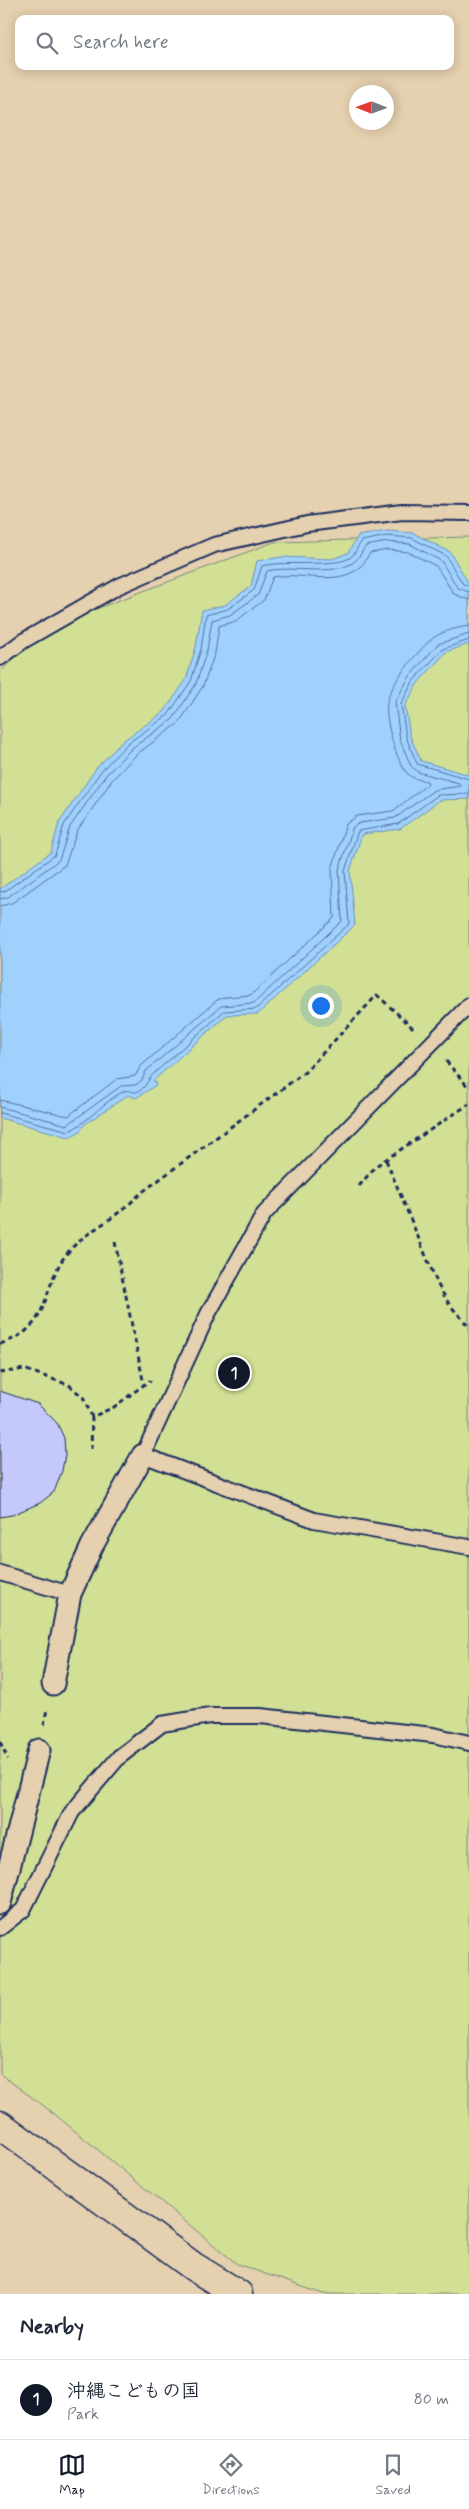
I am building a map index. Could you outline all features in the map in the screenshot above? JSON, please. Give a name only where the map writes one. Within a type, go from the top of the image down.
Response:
[{"type":"street","points":[[53,1684],[70,1594],[92,1546],[143,1455]]},
{"type":"street","points":[[0,1903],[38,1750]]},
{"type":"street","points":[[0,2125],[194,2267],[238,2294]]},
{"type":"lane","points":[[0,658],[24,640],[119,586],[214,545],[307,524],[402,512],[469,513]]},
{"type":"lane","points":[[469,1004],[264,1214],[208,1314],[143,1455],[314,1520],[469,1547]]},
{"type":"lane","points":[[0,1573],[70,1594]]},
{"type":"lane","points":[[0,1928],[23,1910],[72,1812],[119,1757],[162,1724],[210,1716],[260,1716],[433,1735],[469,1743]]},
{"type":"path","points":[[0,1344],[23,1332],[35,1323],[42,1311],[64,1258],[80,1239],[120,1212],[141,1193],[305,1072],[377,995],[430,1043],[469,1088]]},
{"type":"path","points":[[359,1186],[376,1166],[469,1104]]},
{"type":"path","points":[[386,1160],[438,1285],[449,1304],[469,1328]]},
{"type":"path","points":[[115,1242],[144,1385]]},
{"type":"path","points":[[0,1373],[24,1369],[69,1385],[83,1397],[92,1417],[92,1449]]},
{"type":"path","points":[[92,1417],[114,1406],[149,1381],[172,1391]]},
{"type":"path","points":[[38,1750],[53,1684]]},
{"type":"green space","points":[[469,537],[469,2294],[323,2294],[237,2264],[52,2112],[0,2074],[0,672],[48,627],[274,542]]},
{"type":"water","points":[[387,531],[413,533],[450,552],[469,584],[469,644],[446,652],[418,683],[405,706],[410,736],[421,761],[469,775],[469,799],[440,800],[400,829],[362,834],[350,871],[355,925],[258,1014],[227,1015],[154,1080],[156,1085],[136,1098],[128,1095],[85,1124],[79,1132],[69,1137],[0,1118],[0,889],[51,852],[59,823],[97,767],[124,740],[164,712],[186,680],[196,647],[202,610],[225,605],[251,586],[257,561],[281,557],[332,559],[348,553],[358,536]]},
{"type":"building","points":[[0,1391],[38,1404],[57,1423],[64,1438],[65,1454],[62,1471],[54,1492],[40,1503],[12,1515],[0,1517]]},
{"type":"place","name":"沖縄こどもの国","points":[[234,1373]]}]
